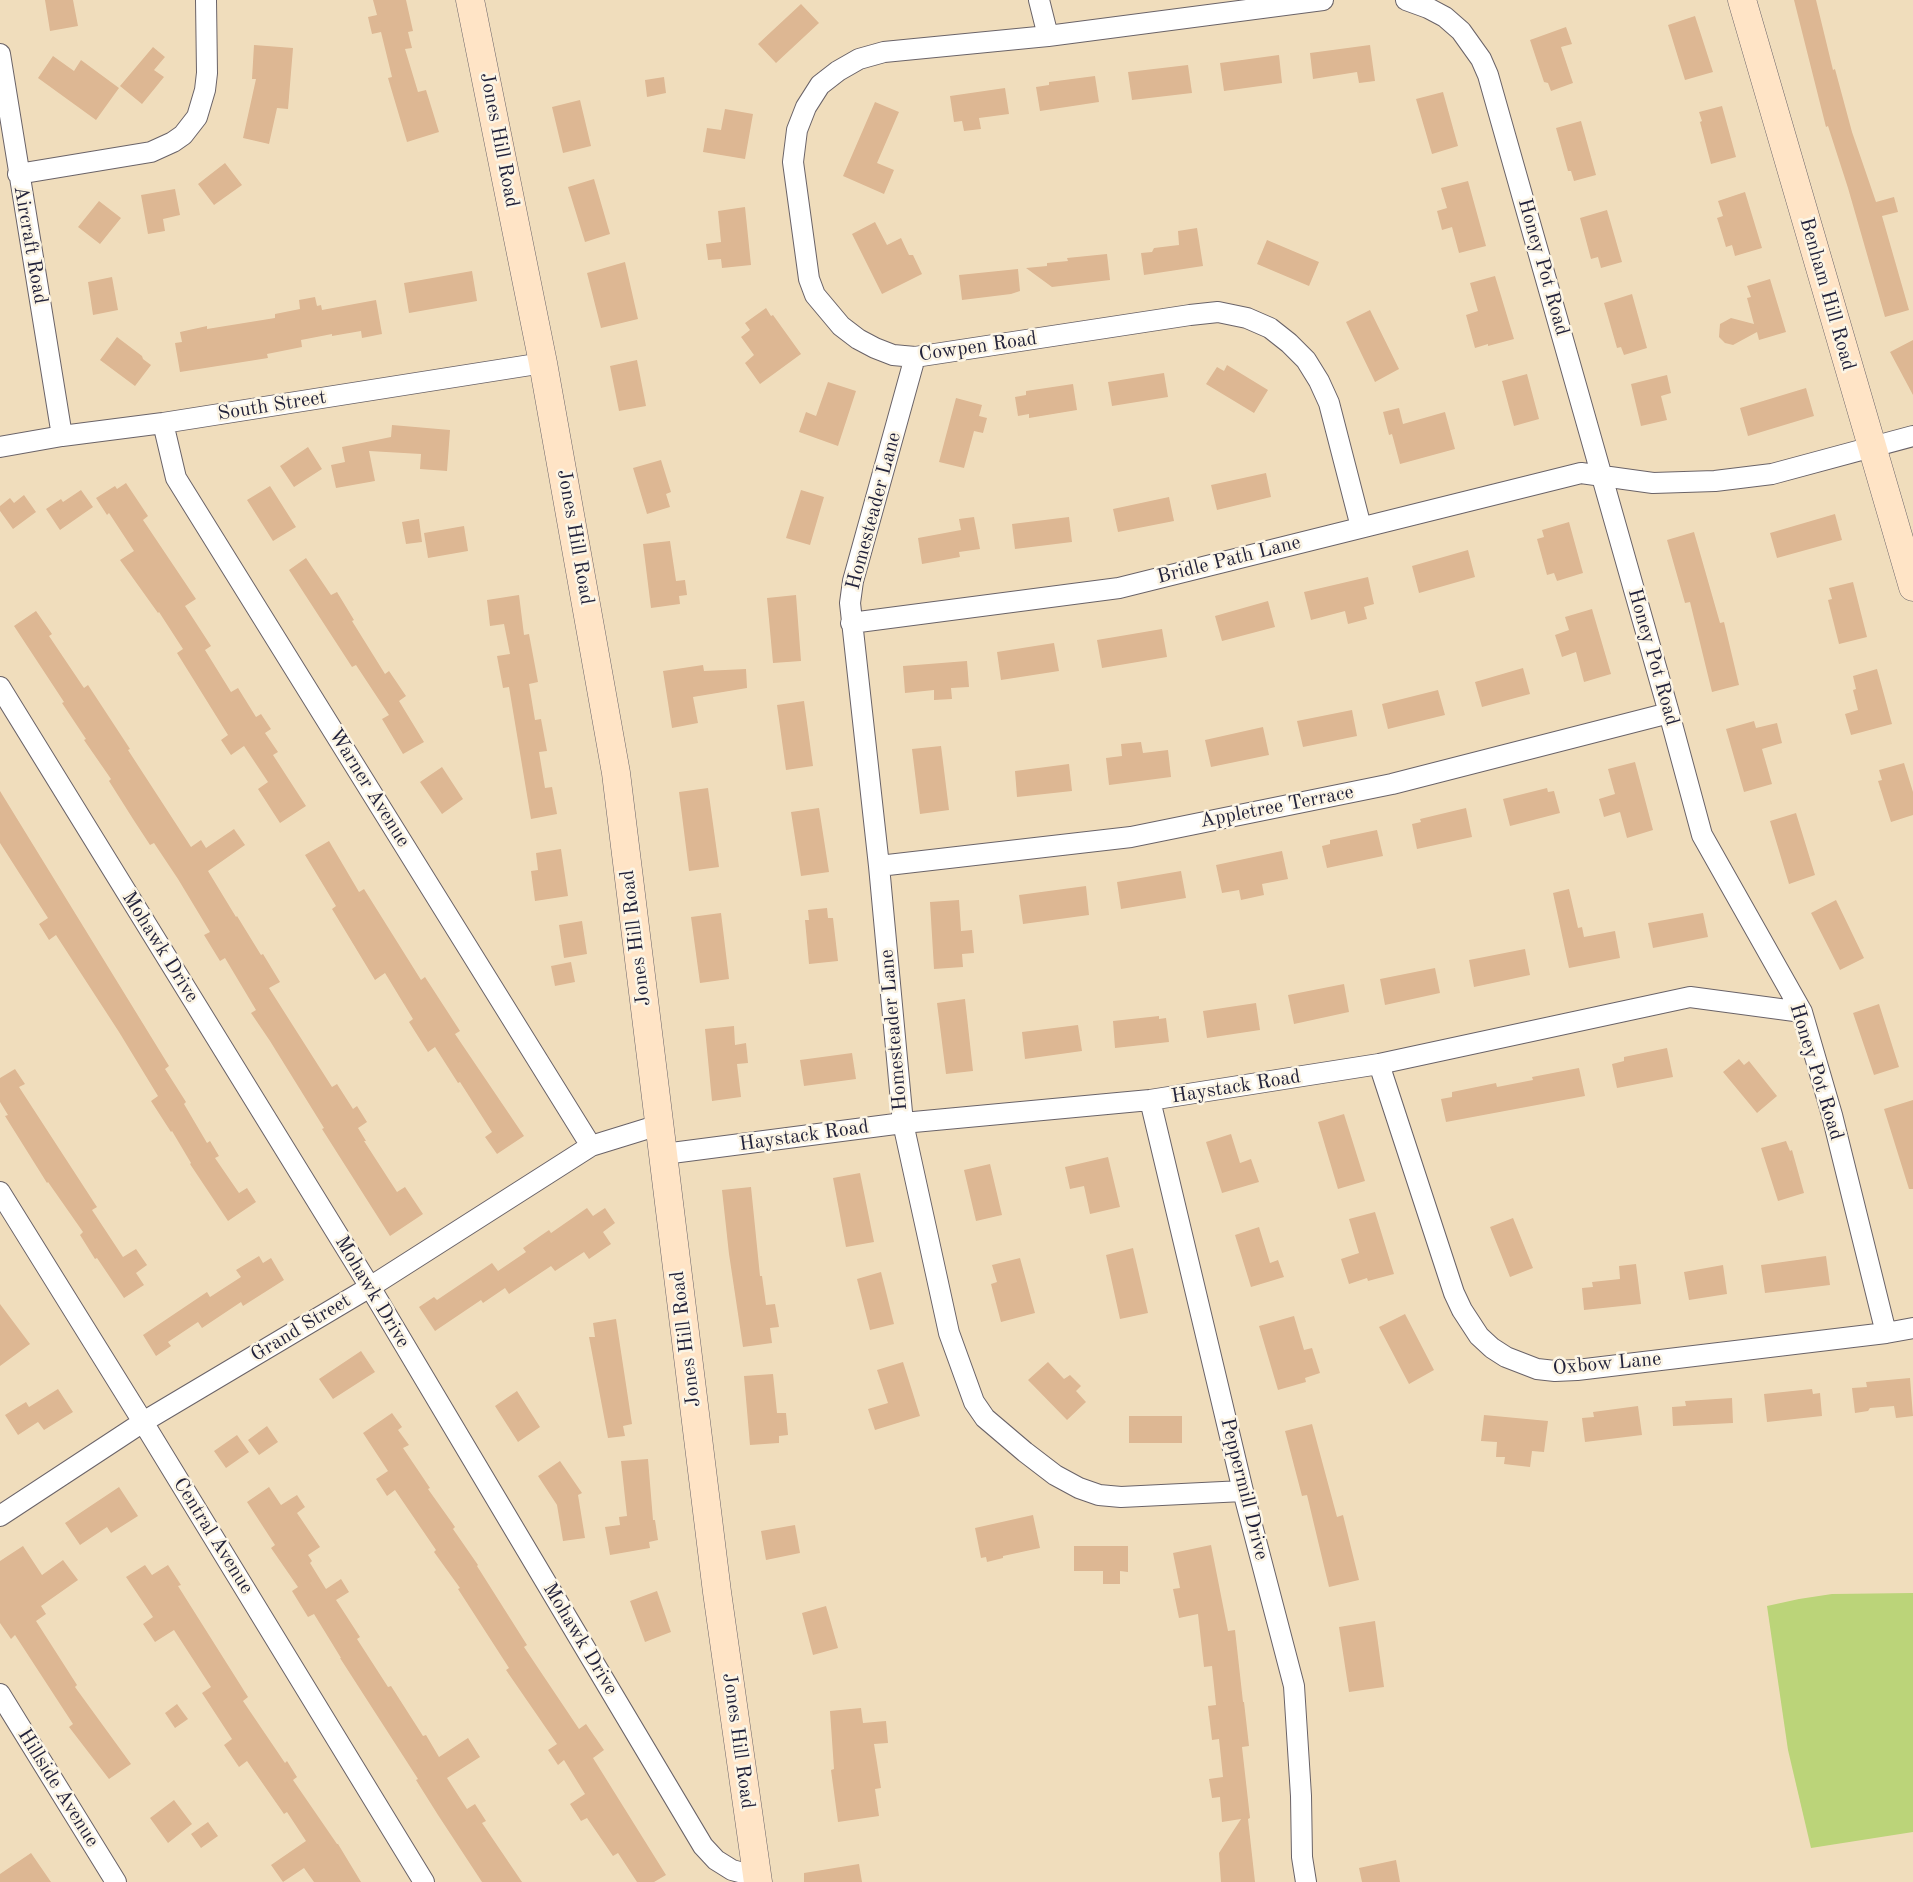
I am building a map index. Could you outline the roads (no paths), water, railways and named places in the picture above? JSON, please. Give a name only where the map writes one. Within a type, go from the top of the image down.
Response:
[{"type":"main road","name":"Jones Hill Road","points":[[470,0],[544,363],[616,773],[717,1592],[758,1880]]},
{"type":"main road","name":"Benham Hill Road","points":[[1742,0],[1913,587]]},
{"type":"street","points":[[18,174],[150,152],[182,136],[197,117],[205,90],[207,73],[206,0]]},
{"type":"street","points":[[1039,0],[1048,36],[1324,0]]},
{"type":"street","name":"Honey Pot Road","points":[[1406,0],[1445,17],[1461,31],[1481,59],[1488,75],[1702,835],[1802,1012],[1832,1116],[1886,1334]]},
{"type":"street","name":"Cowpen Road","points":[[1048,36],[884,52],[859,59],[838,71],[820,85],[806,107],[797,130],[793,162],[809,279],[815,295],[841,326],[858,339],[893,355],[915,357],[1190,315],[1218,312],[1247,318],[1270,328],[1288,343],[1306,360],[1319,381],[1329,403],[1361,527]]},
{"type":"street","name":"Aircraft Road","points":[[0,54],[62,436]]},
{"type":"street","name":"Homesteader Lane","points":[[915,357],[853,581],[850,603],[879,866],[903,1123],[949,1333],[974,1402],[985,1418],[1055,1475],[1079,1488],[1100,1495],[1121,1497],[1243,1491]]},
{"type":"street","name":"South Street","points":[[0,447],[544,363]]},
{"type":"street","name":"Warner Avenue","points":[[163,423],[176,478],[591,1146]]},
{"type":"street","name":"Bridle Path Lane","points":[[851,623],[1118,588],[1580,473],[1653,483],[1715,481],[1772,474],[1913,436]]},
{"type":"street","name":"Mohawk Drive","points":[[0,687],[370,1287],[703,1846],[716,1860],[732,1870],[758,1880]]},
{"type":"street","name":"Appletree Terrace","points":[[879,866],[1131,837],[1392,784],[1669,713]]},
{"type":"street","name":"Haystack Road","points":[[664,1154],[903,1123],[1150,1100],[1379,1064],[1690,997],[1802,1012]]},
{"type":"street","name":"Oxbow Lane","points":[[1379,1064],[1454,1294],[1479,1336],[1506,1357],[1536,1369],[1555,1371],[1577,1370],[1886,1334],[1913,1328]]},
{"type":"street","name":"Peppermill Drive","points":[[1150,1100],[1243,1491],[1294,1686],[1301,1796],[1302,1857],[1306,1882]]},
{"type":"street","name":"Grand Street","points":[[0,1516],[143,1422],[370,1287],[591,1146],[659,1125]]},
{"type":"street","name":"Central Avenue","points":[[0,1192],[424,1882]]},
{"type":"street","name":"Hillside Avenue","points":[[0,1694],[116,1882]]}]
